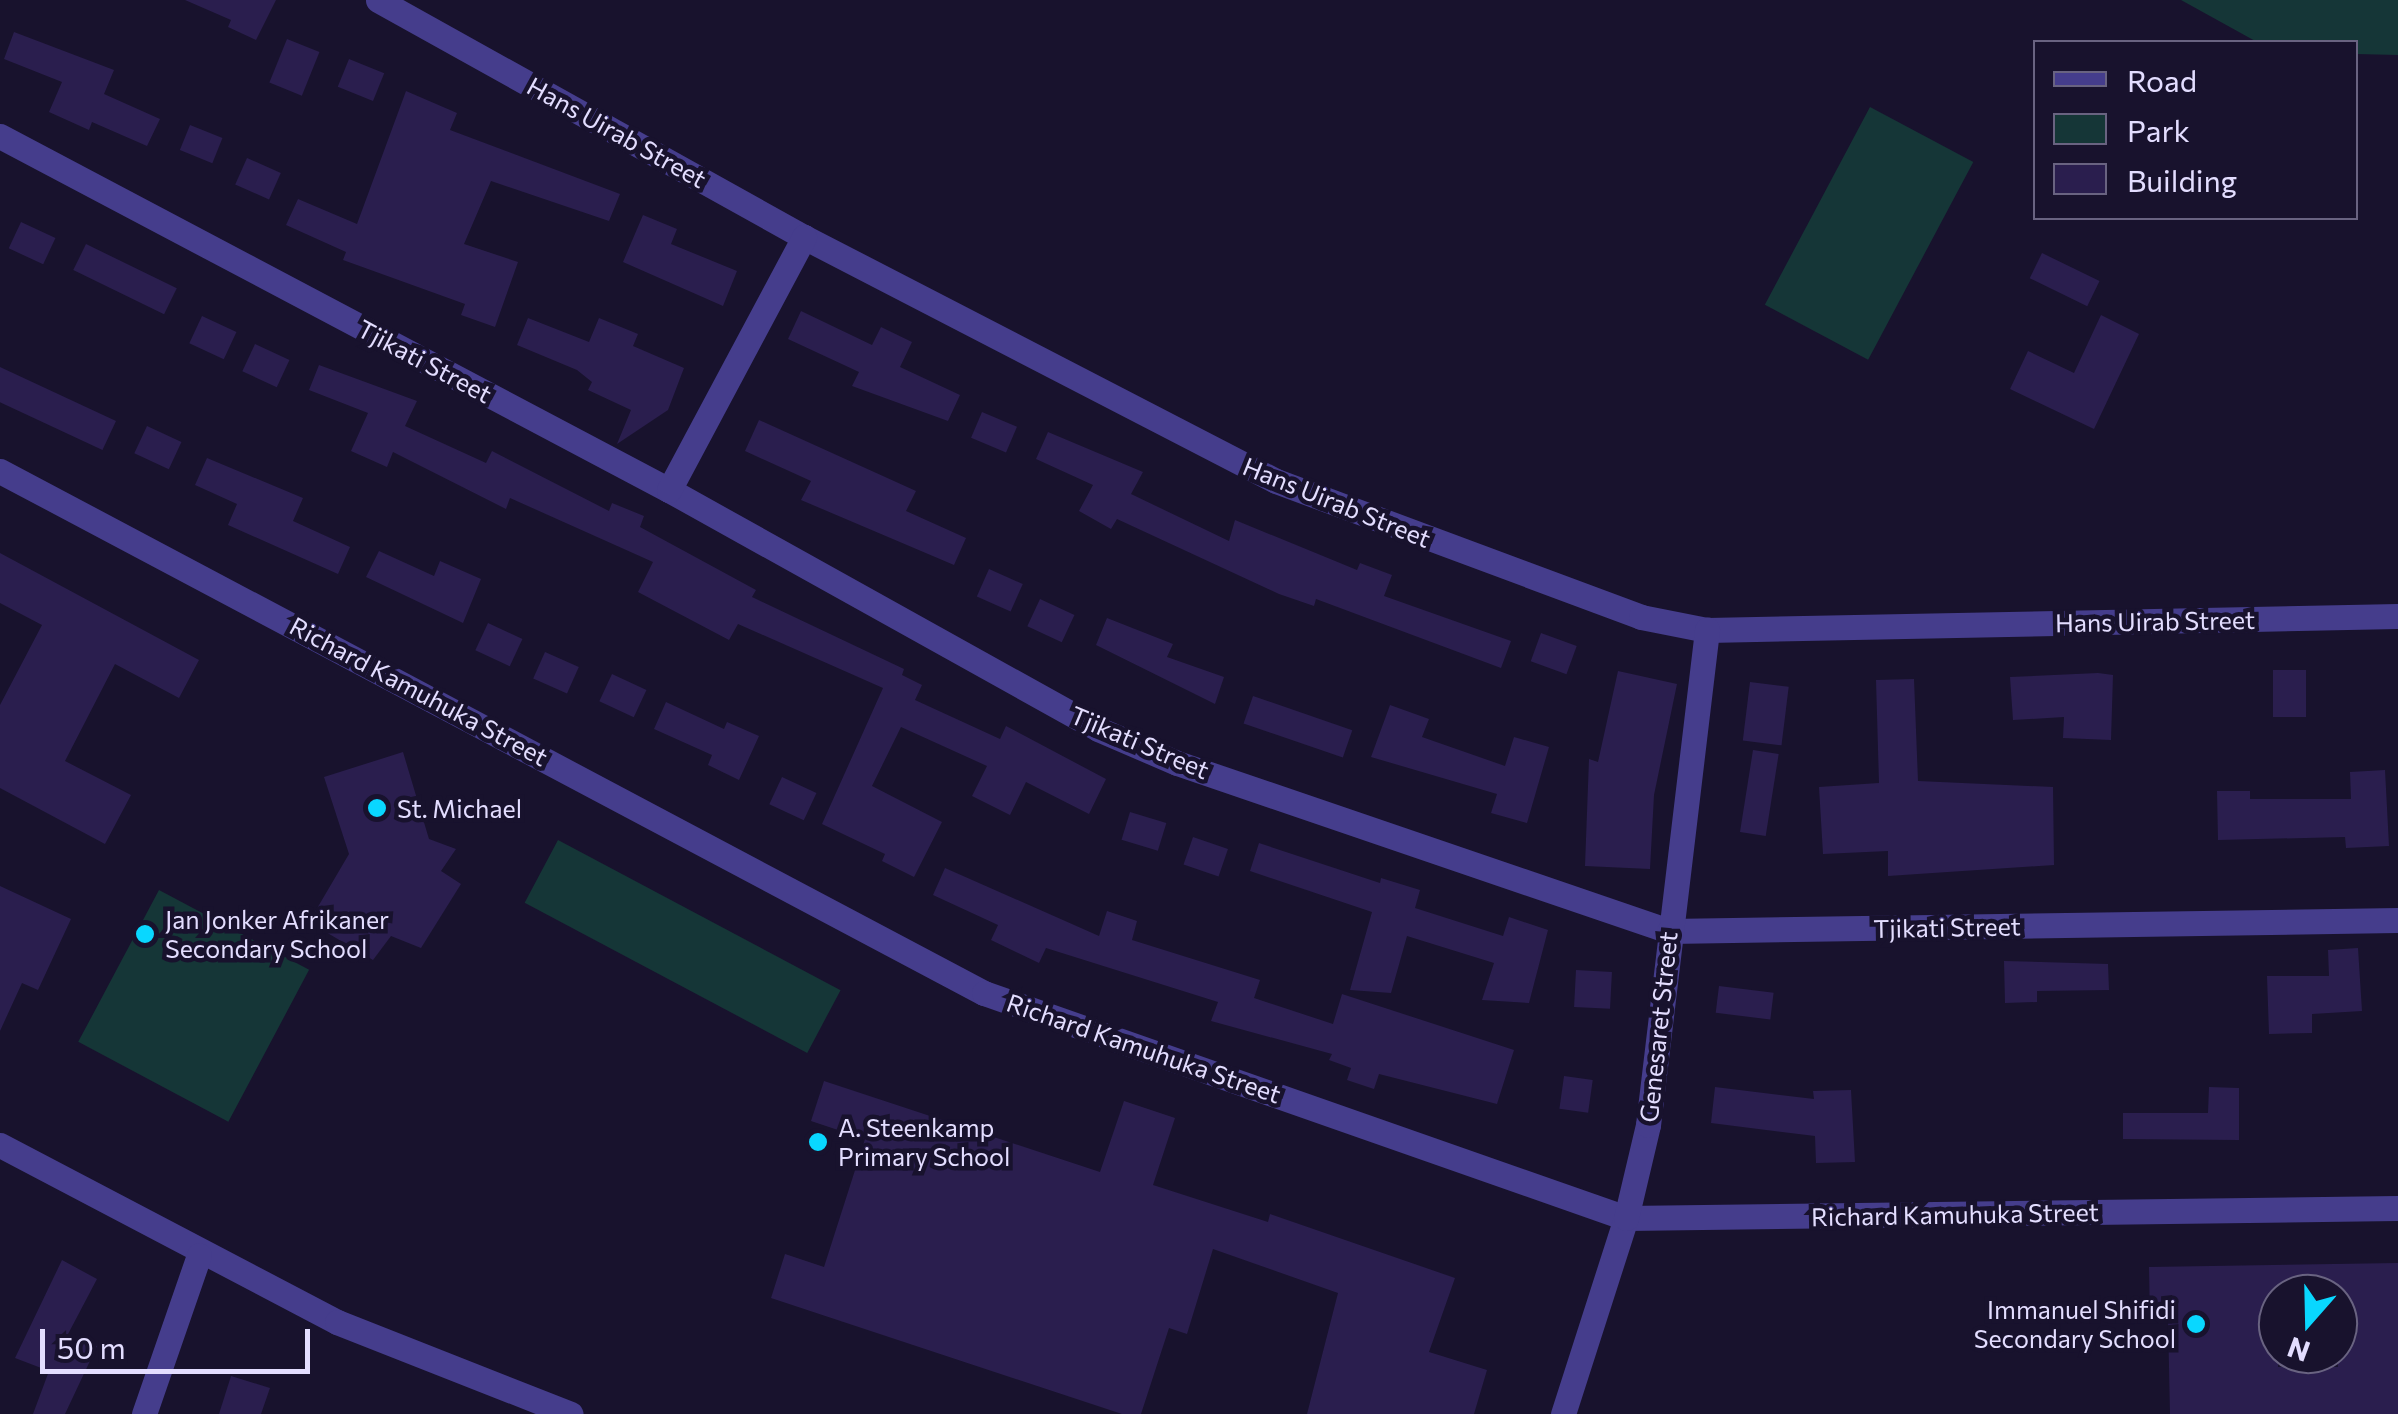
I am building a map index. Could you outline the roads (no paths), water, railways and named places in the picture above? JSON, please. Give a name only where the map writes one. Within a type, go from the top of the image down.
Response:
[{"type":"street","name":"Hans Uirab Street","points":[[378,0],[804,237],[1276,481],[1558,591],[1707,630],[2398,616]]},
{"type":"street","name":"Tjikati Street","points":[[0,136],[669,490],[1137,746],[1669,931],[2398,920]]},
{"type":"street","points":[[669,490],[804,237]]},
{"type":"street","name":"Richard Kamuhuka Street","points":[[0,471],[984,993],[1626,1218],[2398,1208]]},
{"type":"street","name":"Genesaret Street","points":[[1563,1414],[1626,1218],[1648,1125],[1707,630]]},
{"type":"street","points":[[0,1144],[199,1255],[337,1322],[570,1414]]},
{"type":"street","points":[[144,1414],[199,1255]]},
{"type":"place","name":"St. Michael","points":[[377,808]]},
{"type":"place","name":"Jan Jonker Afrikaner Secondary School","points":[[145,934]]},
{"type":"place","name":"A. Steenkamp Primary School","points":[[818,1142]]},
{"type":"place","name":"Immanuel Shifidi Secondary School","points":[[2196,1324]]}]
